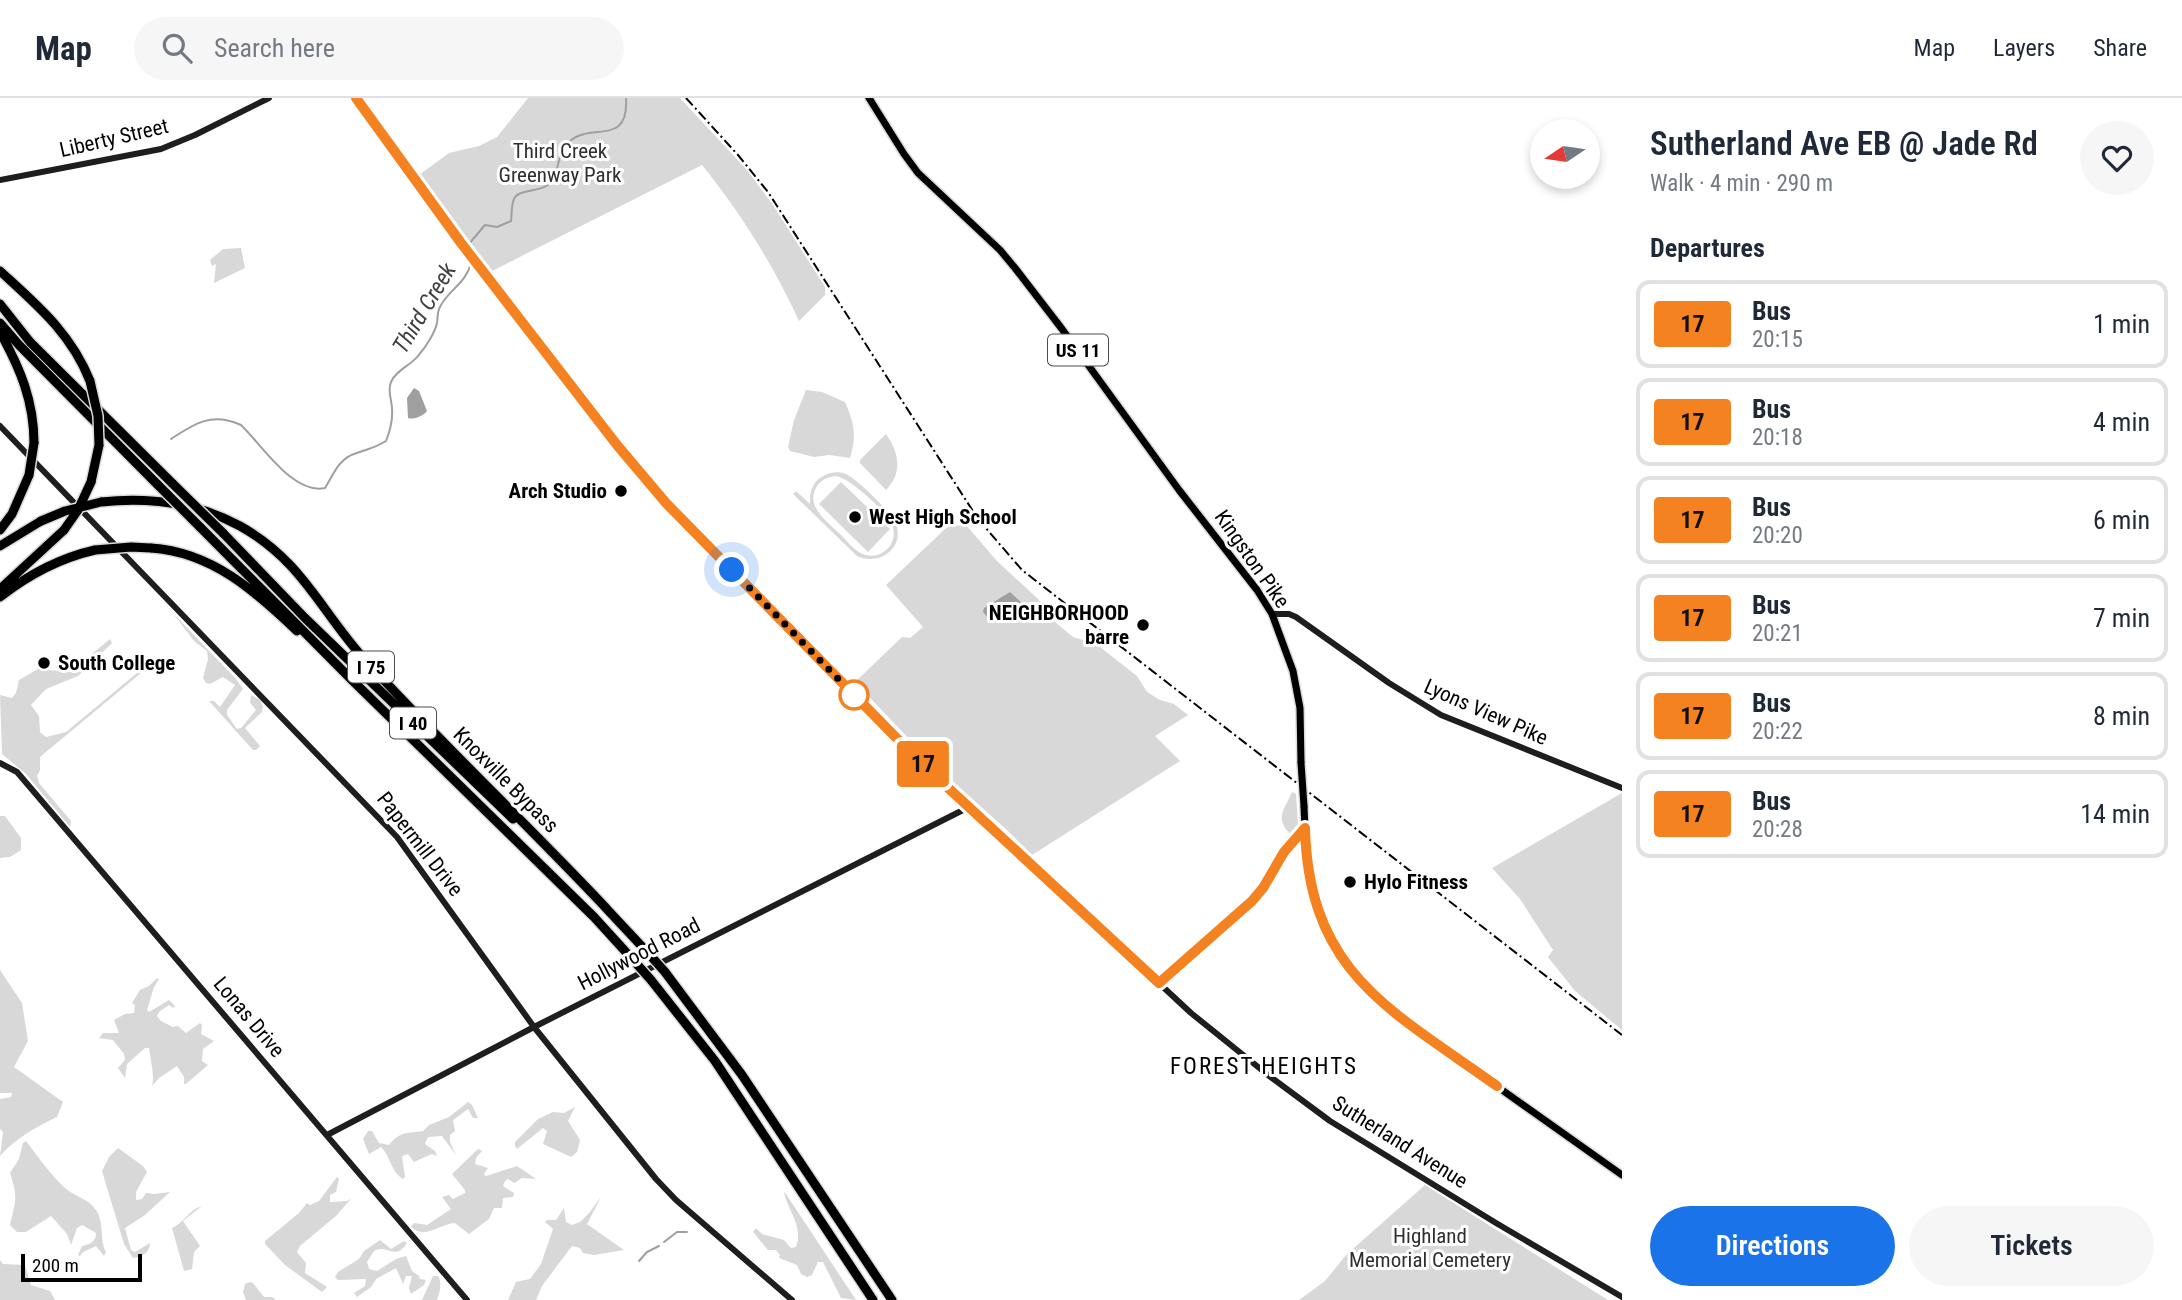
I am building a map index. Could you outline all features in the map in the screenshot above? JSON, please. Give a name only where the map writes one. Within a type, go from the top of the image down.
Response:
[{"type":"highway","points":[[0,271],[50,317],[72,344],[90,381],[98,416],[99,445],[91,482],[78,510],[64,530],[0,589]]},
{"type":"highway","name":"I 40","points":[[0,304],[30,342],[324,637],[607,909],[649,954],[742,1075],[892,1300]]},
{"type":"highway","name":"I 40","points":[[0,323],[353,681],[594,917],[635,962],[715,1061],[873,1300]]},
{"type":"highway","points":[[0,332],[26,385],[33,416],[34,443],[29,475],[12,514],[0,530]]},
{"type":"highway","name":"Knoxville Bypass","points":[[0,546],[41,521],[65,511],[101,502],[152,499],[186,504],[240,526],[277,551],[304,579],[364,660],[538,835],[607,909]]},
{"type":"highway","name":"I 75","points":[[0,597],[36,572],[70,557],[95,550],[151,548],[194,558],[234,576],[353,681]]},
{"type":"main road","name":"Kingston Pike","points":[[869,98],[918,173],[1000,250],[1015,268],[1179,490],[1257,590],[1272,614],[1289,655],[1297,686],[1308,878],[1322,923],[1341,959],[1382,1003],[1622,1175]]},
{"type":"main road","points":[[1288,846],[1305,846]]},
{"type":"street","name":"Liberty Street","points":[[0,180],[161,149],[269,98]]},
{"type":"street","name":"Sutherland Avenue","points":[[356,98],[461,243],[658,495],[909,750],[969,807],[1191,1013],[1268,1076],[1349,1133],[1506,1230],[1622,1297]]},
{"type":"street","name":"Papermill Drive","points":[[0,426],[375,812],[416,862],[534,1027],[655,1178],[676,1200],[792,1300]]},
{"type":"street","name":"Lyons View Pike","points":[[1272,614],[1289,614],[1296,617],[1389,683],[1441,715],[1622,788]]},
{"type":"street","name":"Lonas Drive","points":[[0,763],[17,772],[467,1300]]},
{"type":"street","name":"Hollywood Road","points":[[327,1135],[969,807]]},
{"type":"green space","name":"Third Creek Greenway Park","points":[[528,98],[680,98],[747,170],[773,205],[825,287],[825,295],[799,321],[755,240],[702,165],[490,272],[419,175],[449,153],[479,146],[497,137]]},
{"type":"green space","points":[[241,248],[245,268],[214,283],[216,264],[212,266],[210,260],[223,249]]},
{"type":"green space","points":[[806,390],[822,392],[845,402],[854,429],[850,458],[829,455],[814,457],[790,451],[788,447],[794,420]]},
{"type":"green space","points":[[886,434],[894,448],[897,470],[886,490],[860,460]]},
{"type":"green space","points":[[830,473],[851,477],[888,512],[898,533],[897,541],[888,553],[873,559],[857,556],[793,494],[796,491],[810,504],[814,484]],"holes":[[[830,477],[842,478],[867,496],[889,519],[894,535],[892,542],[882,553],[871,556],[859,552],[815,507],[813,500],[817,486]]]},
{"type":"green space","name":"West High School","points":[[841,482],[890,529],[868,552],[819,504]]},
{"type":"green space","points":[[966,525],[997,561],[1038,599],[1056,623],[1073,637],[1096,644],[1137,676],[1147,692],[1174,704],[1188,715],[1155,736],[1180,761],[1032,855],[929,760],[855,682],[902,637],[910,638],[923,627],[886,585],[945,529]]},
{"type":"green space","points":[[172,612],[243,689],[227,710],[227,715],[237,729],[241,728],[256,710],[250,703],[251,695],[260,700],[262,712],[245,728],[260,746],[256,750],[253,750],[209,701],[214,701],[220,707],[235,685],[223,677],[210,684],[206,683],[203,678],[208,659],[207,651],[194,641]]},
{"type":"green space","points":[[110,639],[112,643],[78,676],[46,689],[31,705],[39,716],[40,732],[46,737],[66,732],[137,673],[141,673],[40,757],[37,776],[39,783],[71,821],[70,827],[26,774],[2,754],[0,695],[12,698],[19,680],[38,669],[70,672]]},
{"type":"green space","points":[[1292,792],[1296,794],[1298,825],[1290,834],[1282,818]]},
{"type":"green space","points":[[1622,793],[1622,1030],[1575,991],[1548,957],[1553,950],[1520,899],[1492,868]]},
{"type":"green space","points":[[0,816],[5,816],[21,838],[21,850],[10,857],[0,858]]},
{"type":"green space","points":[[0,970],[22,1003],[28,1041],[14,1067],[63,1102],[57,1117],[27,1134],[0,1156],[3,1132],[0,1129],[0,1099],[11,1097],[12,1093],[0,1093]]},
{"type":"green space","points":[[159,979],[147,1010],[149,1012],[169,1000],[175,1006],[173,1008],[169,1005],[160,1011],[157,1016],[161,1021],[173,1027],[178,1026],[186,1033],[200,1023],[201,1034],[214,1041],[203,1049],[202,1061],[208,1065],[186,1084],[177,1066],[152,1086],[149,1048],[145,1048],[127,1064],[125,1078],[118,1068],[125,1060],[124,1054],[113,1040],[99,1038],[103,1033],[119,1033],[114,1020],[134,1013],[135,1005],[132,1003],[140,990]]},
{"type":"green space","points":[[468,1102],[478,1118],[473,1118],[468,1109],[453,1120],[455,1131],[450,1135],[450,1142],[456,1155],[442,1136],[428,1137],[425,1144],[435,1151],[437,1156],[432,1154],[414,1162],[408,1154],[402,1156],[403,1179],[381,1147],[369,1154],[363,1139],[368,1131],[372,1131],[379,1143],[389,1145],[401,1135],[423,1131],[429,1125],[449,1117]]},
{"type":"green space","points":[[575,1107],[568,1121],[580,1140],[577,1152],[571,1157],[543,1144],[547,1131],[543,1128],[517,1149],[515,1142],[538,1119],[553,1112],[564,1113]]},
{"type":"green space","points":[[26,1141],[60,1183],[96,1210],[106,1252],[104,1256],[96,1246],[78,1255],[82,1246],[92,1242],[96,1236],[96,1233],[82,1225],[77,1228],[71,1245],[67,1234],[51,1216],[26,1232],[17,1232],[10,1225],[15,1199],[10,1173]]},
{"type":"green space","points":[[118,1148],[147,1172],[136,1192],[136,1200],[142,1199],[146,1193],[170,1192],[145,1215],[125,1228],[131,1250],[135,1252],[150,1243],[144,1254],[133,1258],[124,1244],[102,1171],[109,1157]]},
{"type":"green space","points":[[478,1149],[482,1151],[475,1164],[488,1168],[484,1174],[486,1176],[517,1166],[536,1179],[522,1178],[514,1183],[508,1179],[505,1181],[503,1186],[514,1193],[513,1197],[503,1198],[502,1208],[494,1208],[489,1219],[469,1234],[455,1223],[427,1232],[416,1231],[411,1227],[414,1223],[427,1225],[451,1209],[442,1197],[449,1195],[453,1199],[465,1193],[452,1174]]},
{"type":"green space","points":[[337,1177],[339,1179],[336,1192],[330,1195],[330,1202],[350,1200],[336,1216],[300,1246],[297,1252],[306,1263],[305,1273],[327,1287],[322,1292],[285,1265],[265,1241],[307,1203],[310,1205],[319,1201]]},
{"type":"green space","name":"Highland Memorial Cemetery","points":[[1425,1185],[1608,1300],[1299,1300],[1325,1281],[1346,1255]]},
{"type":"green space","points":[[784,1192],[856,1300],[841,1298],[823,1262],[818,1262],[812,1275],[807,1277],[801,1274],[797,1265],[779,1258],[776,1250],[768,1250],[753,1232],[756,1228],[762,1234],[784,1240],[791,1248],[796,1247],[797,1225]]},
{"type":"green space","points":[[601,1197],[587,1224],[624,1250],[594,1255],[583,1253],[580,1248],[572,1246],[542,1286],[536,1300],[508,1300],[516,1282],[530,1279],[541,1264],[553,1229],[545,1222],[556,1220],[564,1208],[566,1222],[572,1225],[580,1222]]},
{"type":"green space","points":[[202,1206],[183,1221],[200,1246],[194,1252],[192,1269],[184,1271],[172,1228]]},
{"type":"green space","points":[[380,1240],[391,1249],[404,1241],[407,1243],[395,1252],[383,1249],[374,1251],[367,1262],[369,1269],[377,1271],[406,1256],[412,1271],[420,1279],[426,1280],[424,1285],[411,1294],[409,1288],[412,1276],[406,1276],[403,1284],[396,1268],[376,1279],[371,1287],[357,1297],[354,1293],[365,1286],[366,1279],[338,1280],[335,1277]]},
{"type":"green space","points":[[0,1260],[3,1264],[25,1265],[31,1285],[50,1291],[55,1300],[0,1300]]},
{"type":"green space","points":[[433,1276],[438,1276],[440,1282],[437,1300],[422,1300]]},
{"type":"green space","points":[[250,1282],[264,1297],[276,1300],[246,1300],[243,1292],[245,1284]]},
{"type":"shaded area","points":[[414,388],[419,391],[427,411],[418,417],[408,418],[407,398]]},
{"type":"shaded area","points":[[1010,592],[1025,606],[1025,612],[990,620],[983,612],[984,608]]},
{"type":"waterway","name":"Third Creek","points":[[468,245],[485,225],[497,227],[511,221],[512,204],[516,196],[548,185],[552,181],[563,150],[570,141],[588,133],[607,131],[622,123],[626,98]]},
{"type":"waterway","name":"Third Creek","points":[[171,439],[204,421],[231,421],[241,425],[279,467],[301,484],[325,488],[337,468],[349,456],[386,441],[392,418],[391,382],[396,374],[418,356],[429,340],[436,327],[440,307],[469,270],[471,263],[465,253]]},
{"type":"waterway","points":[[664,1242],[677,1232],[687,1232]]},
{"type":"waterway","points":[[639,1261],[647,1252],[659,1246]]},
{"type":"railway","points":[[686,98],[768,192],[978,519],[1022,570],[1622,1035]]},
{"type":"bus line","name":"17","points":[[356,98],[461,243],[617,445],[666,503],[918,760],[1159,983],[1252,901],[1263,888],[1284,852],[1305,828],[1310,888],[1322,923],[1341,959],[1382,1003],[1497,1086]]},
{"type":"place","name":"Arch Studio","points":[[621,491]]},
{"type":"place","name":"West High School","points":[[855,517]]},
{"type":"place","name":"NEIGHBORHOOD barre","points":[[1143,625]]},
{"type":"place","name":"South College","points":[[44,663]]},
{"type":"place","name":"Hylo Fitness","points":[[1350,882]]},
{"type":"district","name":"FOREST HEIGHTS","points":[[1264,1066]]},
{"type":"route","points":[[732,570],[854,695]]}]
